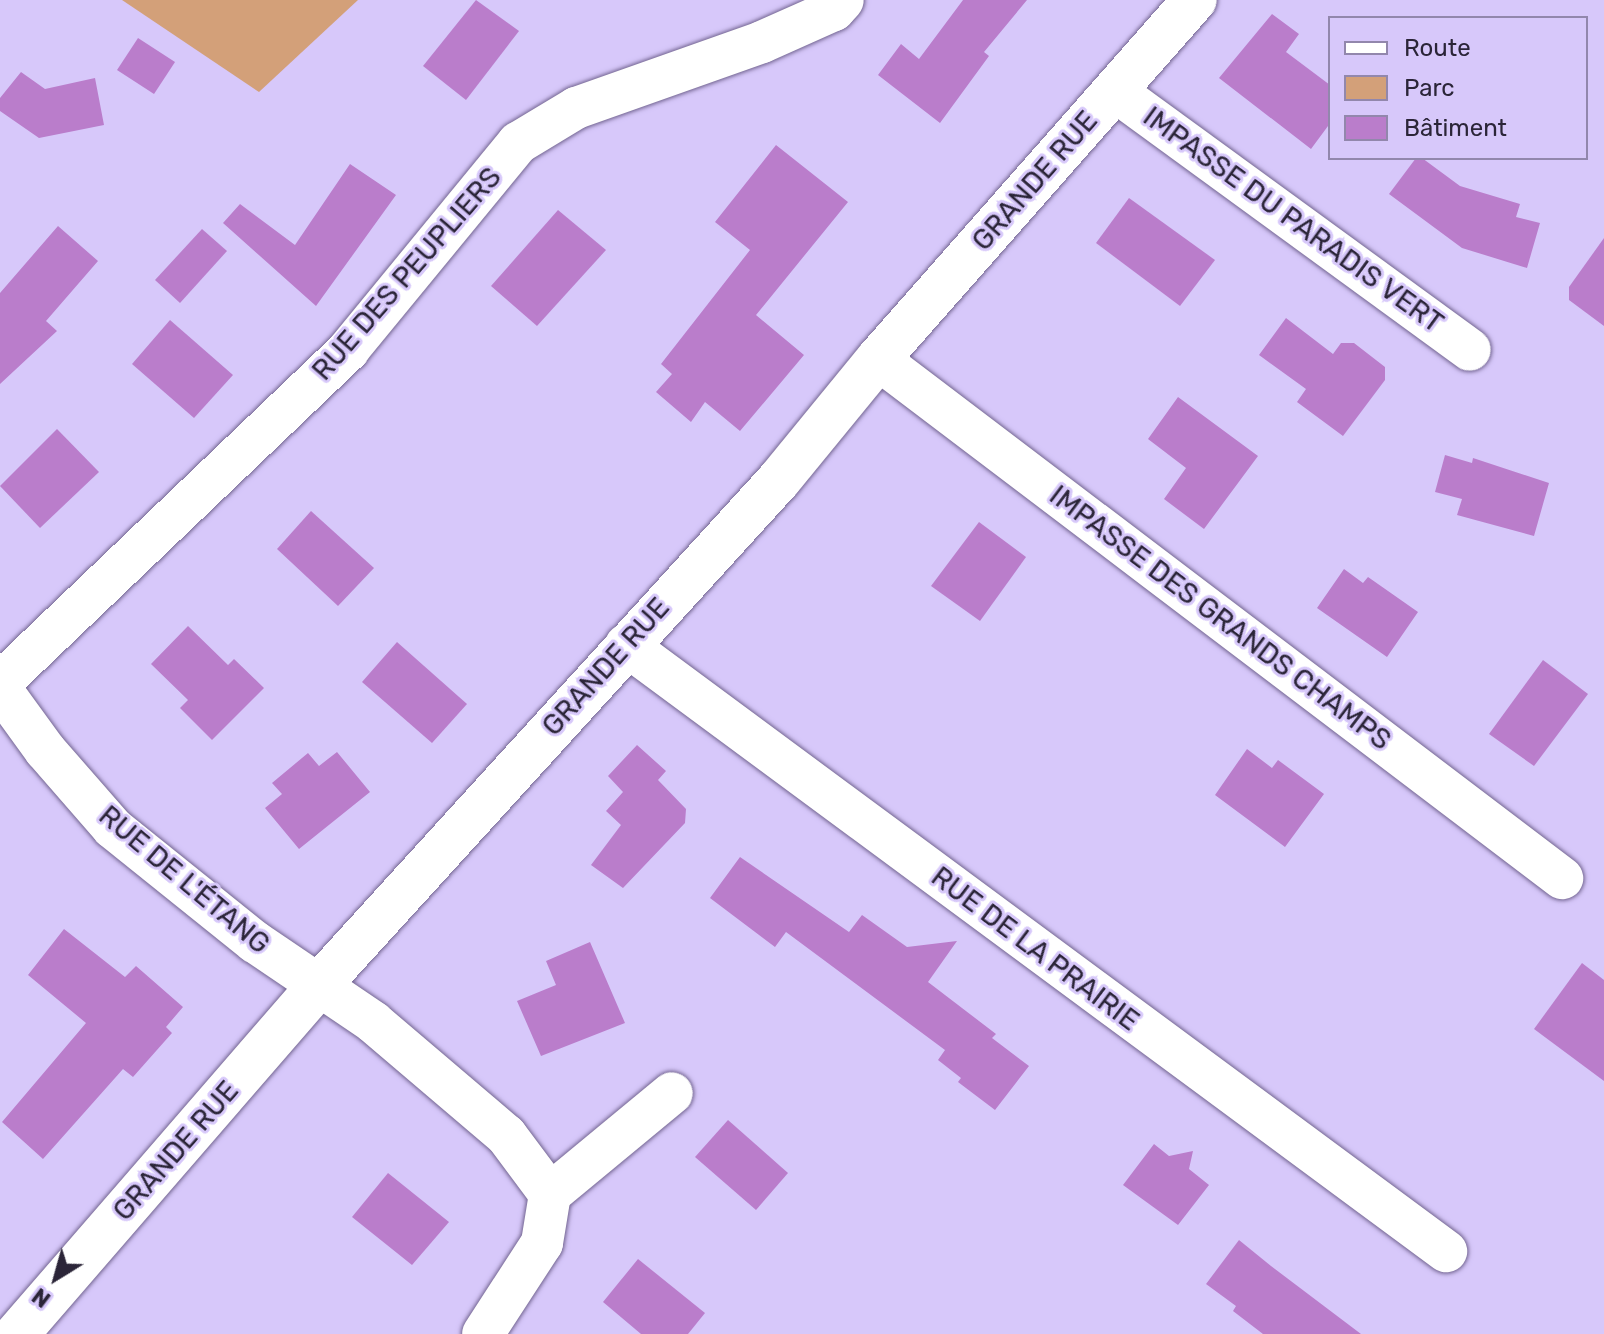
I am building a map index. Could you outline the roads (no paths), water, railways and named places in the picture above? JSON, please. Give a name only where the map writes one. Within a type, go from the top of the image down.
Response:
[{"type":"street","name":"RUE DES PEUPLIERS","points":[[0,686],[348,350],[518,143],[576,108],[762,42],[834,10],[843,0]]},
{"type":"street","name":"GRANDE RUE","points":[[17,1334],[320,984],[779,480],[878,359],[1195,0]]},
{"type":"street","name":"IMPASSE DU PARADIS VERT","points":[[1115,91],[1470,350]]},
{"type":"street","name":"IMPASSE DES GRANDS CHAMPS","points":[[878,359],[1562,878]]},
{"type":"street","name":"RUE DE LA PRAIRIE","points":[[626,645],[1446,1251]]},
{"type":"street","name":"RUE DE L'ÉTANG","points":[[0,686],[45,750],[113,828],[255,942],[373,1022],[506,1135],[550,1194]]},
{"type":"street","points":[[483,1334],[542,1243],[550,1194],[672,1093]]}]
